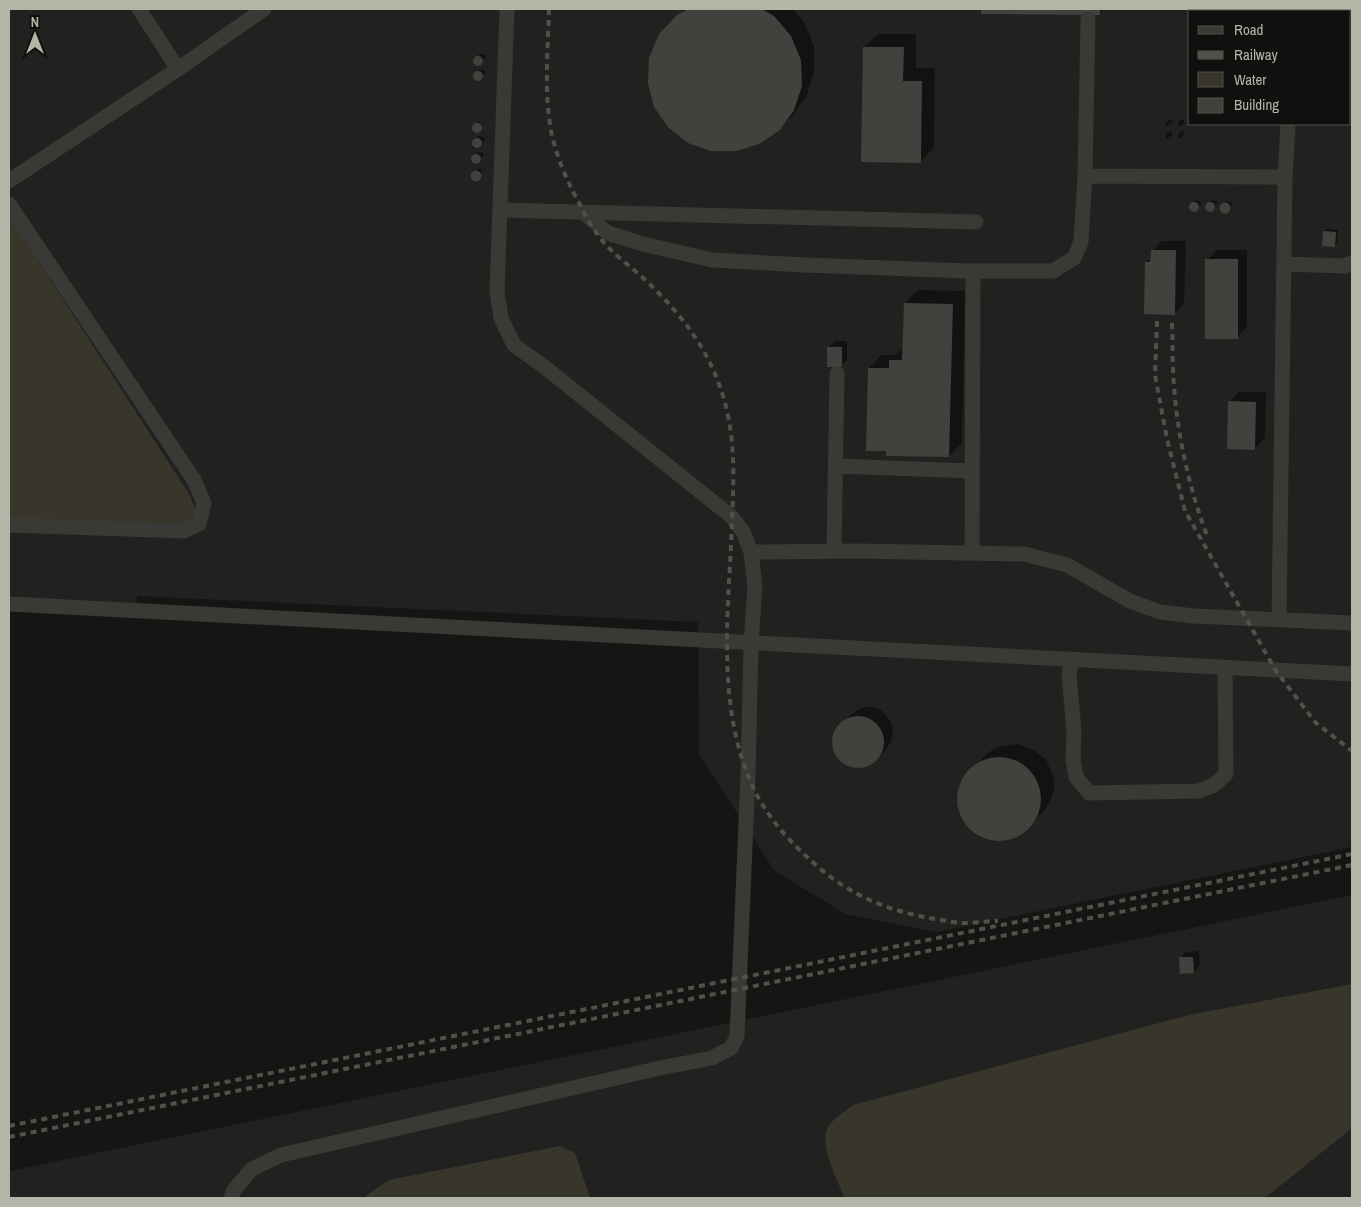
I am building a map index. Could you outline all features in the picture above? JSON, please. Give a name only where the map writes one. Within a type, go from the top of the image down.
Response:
[{"type":"lane","points":[[139,9],[178,69]]},
{"type":"lane","points":[[9,181],[178,69],[264,9]]},
{"type":"lane","points":[[232,1198],[234,1190],[252,1169],[281,1155],[660,1068],[712,1058],[731,1048],[737,1036],[748,775],[751,644],[755,586],[751,552],[743,532],[732,517],[542,365],[514,345],[501,318],[497,290],[507,9]]},
{"type":"lane","points":[[584,213],[608,233],[643,244],[712,260],[973,271],[1053,271],[1074,258],[1081,242],[1085,176],[1088,19]]},
{"type":"lane","points":[[1279,620],[1285,177],[1288,125]]},
{"type":"lane","points":[[1085,176],[1285,177]]},
{"type":"lane","points":[[9,204],[194,480],[204,503],[199,524],[184,531],[9,525]]},
{"type":"lane","points":[[500,210],[976,222]]},
{"type":"lane","points":[[1284,264],[1345,266],[1352,263]]},
{"type":"lane","points":[[972,552],[973,271]]},
{"type":"lane","points":[[834,551],[837,374]]},
{"type":"lane","points":[[836,466],[972,471]]},
{"type":"lane","points":[[751,552],[972,552],[1024,554],[1067,566],[1130,601],[1160,612],[1194,616],[1352,623]]},
{"type":"lane","points":[[9,604],[1352,674]]},
{"type":"lane","points":[[1071,660],[1069,675],[1074,731],[1073,760],[1076,777],[1089,793],[1199,791],[1214,786],[1226,774],[1225,668]]},
{"type":"shaded area","points":[[9,9],[1352,9],[1352,847],[936,932],[845,914],[774,870],[699,754],[698,622],[137,596],[136,615],[9,611]]},
{"type":"shaded area","points":[[1352,895],[1352,1198],[9,1198],[9,1171]]},
{"type":"water","points":[[9,216],[189,494],[196,510],[190,522],[172,525],[9,519]]},
{"type":"water","points":[[1352,984],[1352,1128],[1265,1198],[845,1198],[829,1160],[825,1139],[827,1130],[833,1120],[853,1105],[1189,1015]]},
{"type":"water","points":[[560,1146],[575,1153],[590,1198],[366,1198],[367,1195],[389,1180]]},
{"type":"building","points":[[688,9],[762,9],[774,16],[791,36],[801,60],[802,86],[794,110],[780,130],[759,144],[736,151],[711,151],[688,143],[668,127],[654,107],[648,83],[649,58],[659,34],[677,15]]},
{"type":"building","points":[[981,9],[1100,9],[1100,15],[981,14]]},
{"type":"building","points":[[863,47],[904,47],[903,81],[922,81],[921,163],[861,162]]},
{"type":"building","points":[[476,56],[480,56],[483,61],[482,65],[476,66],[473,63],[473,59]]},
{"type":"building","points":[[476,71],[480,71],[483,76],[482,80],[476,81],[473,78],[473,74]]},
{"type":"building","points":[[475,123],[479,123],[482,128],[481,132],[475,133],[472,130],[472,126]]},
{"type":"building","points":[[475,138],[479,138],[482,143],[481,147],[475,148],[472,145],[472,141]]},
{"type":"building","points":[[474,154],[478,154],[481,159],[480,163],[474,164],[471,161],[471,157]]},
{"type":"building","points":[[474,171],[478,171],[481,176],[480,180],[474,181],[471,178],[471,174]]},
{"type":"building","points":[[1192,202],[1196,202],[1199,207],[1198,211],[1192,212],[1189,209],[1189,205]]},
{"type":"building","points":[[1208,202],[1212,202],[1215,207],[1214,211],[1208,212],[1205,209],[1205,205]]},
{"type":"building","points":[[1223,203],[1227,203],[1230,208],[1229,212],[1223,213],[1220,210],[1220,206]]},
{"type":"building","points":[[1323,231],[1336,232],[1335,247],[1322,246]]},
{"type":"building","points":[[1151,250],[1176,250],[1175,315],[1144,314],[1145,262],[1150,262]]},
{"type":"building","points":[[1205,259],[1238,259],[1238,339],[1205,339]]},
{"type":"building","points":[[904,303],[953,304],[949,457],[886,456],[886,451],[866,451],[868,368],[889,368],[889,360],[902,360]]},
{"type":"building","points":[[827,347],[842,347],[842,367],[827,367]]},
{"type":"building","points":[[1228,401],[1256,402],[1255,450],[1227,449]]},
{"type":"building","points":[[858,716],[872,720],[880,728],[884,742],[880,756],[872,764],[858,768],[844,764],[836,756],[832,742],[836,728],[844,720]]},
{"type":"building","points":[[999,757],[1022,764],[1034,776],[1041,799],[1034,822],[1022,834],[999,841],[976,834],[964,822],[957,799],[964,776],[976,764]]},
{"type":"building","points":[[1179,957],[1193,957],[1194,973],[1180,974]]},
{"type":"railway","points":[[549,9],[548,107],[553,140],[568,180],[593,228],[602,240],[666,300],[688,327],[714,371],[725,404],[733,454],[733,505],[727,622],[729,690],[733,723],[741,756],[753,787],[765,809],[798,849],[831,877],[858,894],[887,907],[918,916],[957,923],[998,921]]},
{"type":"railway","points":[[1157,321],[1155,375],[1167,439],[1185,511],[1276,671],[1316,723],[1352,751]]},
{"type":"railway","points":[[1172,323],[1173,377],[1181,443],[1190,482],[1208,538]]},
{"type":"railway","points":[[9,1126],[1352,854]]},
{"type":"railway","points":[[9,1137],[1352,865]]}]
